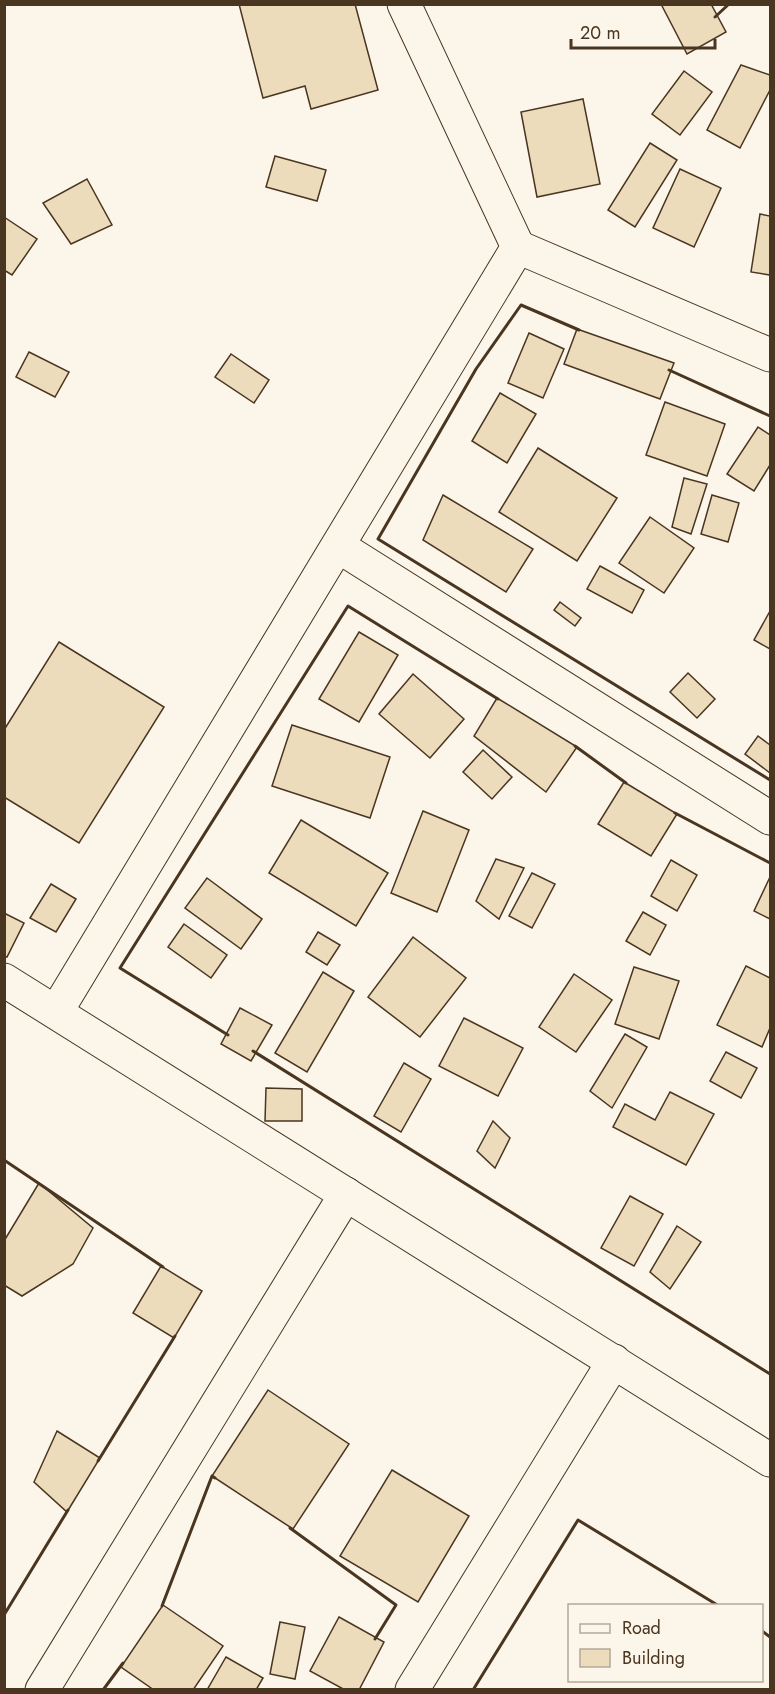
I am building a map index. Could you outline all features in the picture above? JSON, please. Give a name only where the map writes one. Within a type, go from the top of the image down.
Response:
[{"type":"street","points":[[404,4],[518,247],[771,355]]},
{"type":"street","points":[[56,1012],[518,247]]},
{"type":"street","points":[[338,546],[771,818]]},
{"type":"street","points":[[4,980],[771,1460]]},
{"type":"street","points":[[42,1689],[346,1194]]},
{"type":"street","points":[[412,1689],[614,1361]]},
{"type":"building","points":[[239,4],[355,4],[378,90],[311,109],[305,86],[263,98]]},
{"type":"building","points":[[661,4],[711,4],[726,32],[687,54]]},
{"type":"building","points":[[741,65],[770,75],[770,90],[740,148],[707,130]]},
{"type":"building","points":[[684,71],[712,92],[680,135],[652,114]]},
{"type":"building","points":[[583,99],[600,184],[537,197],[521,112]]},
{"type":"building","points":[[650,143],[677,160],[635,227],[608,210]]},
{"type":"building","points":[[275,156],[326,170],[317,201],[266,187]]},
{"type":"building","points":[[680,169],[721,188],[694,247],[653,228]]},
{"type":"building","points":[[87,179],[112,225],[71,244],[43,203]]},
{"type":"building","points":[[760,214],[770,216],[770,275],[751,272]]},
{"type":"building","points":[[4,217],[37,239],[12,275],[4,270]]},
{"type":"building","points":[[577,329],[674,363],[660,399],[564,364]]},
{"type":"building","points":[[529,333],[564,349],[543,398],[508,383]]},
{"type":"building","points":[[29,352],[69,372],[55,397],[16,377]]},
{"type":"building","points":[[231,354],[269,380],[254,403],[215,377]]},
{"type":"building","points":[[500,393],[536,414],[507,463],[472,441]]},
{"type":"building","points":[[665,402],[725,424],[707,476],[646,455]]},
{"type":"building","points":[[758,427],[770,435],[770,465],[754,491],[727,474]]},
{"type":"building","points":[[538,448],[617,498],[577,561],[499,512]]},
{"type":"building","points":[[684,478],[707,484],[691,534],[672,527]]},
{"type":"building","points":[[443,495],[533,549],[506,592],[423,540]]},
{"type":"building","points":[[712,495],[739,503],[728,542],[701,534]]},
{"type":"building","points":[[650,517],[694,548],[664,593],[619,563]]},
{"type":"building","points":[[600,566],[644,590],[632,613],[587,589]]},
{"type":"building","points":[[560,602],[581,618],[575,626],[554,610]]},
{"type":"building","points":[[770,611],[770,649],[754,640]]},
{"type":"building","points":[[359,632],[398,655],[359,722],[319,699]]},
{"type":"building","points":[[59,642],[164,707],[79,843],[4,797],[4,730]]},
{"type":"building","points":[[688,673],[715,699],[697,718],[670,692]]},
{"type":"building","points":[[413,674],[464,719],[430,758],[379,714]]},
{"type":"building","points":[[497,698],[577,747],[546,792],[474,736]]},
{"type":"building","points":[[292,725],[390,757],[370,818],[272,786]]},
{"type":"building","points":[[758,736],[770,745],[770,773],[745,754]]},
{"type":"building","points":[[483,750],[512,777],[492,799],[463,772]]},
{"type":"building","points":[[624,782],[677,814],[651,856],[598,824]]},
{"type":"building","points":[[423,811],[469,830],[437,912],[391,893]]},
{"type":"building","points":[[301,820],[388,873],[356,926],[269,873]]},
{"type":"building","points":[[496,859],[524,868],[499,919],[476,901]]},
{"type":"building","points":[[671,860],[697,875],[677,911],[651,896]]},
{"type":"building","points":[[532,873],[555,884],[532,928],[509,916]]},
{"type":"building","points":[[770,877],[770,919],[754,911]]},
{"type":"building","points":[[207,878],[262,919],[241,949],[185,908]]},
{"type":"building","points":[[51,884],[76,899],[56,932],[30,918]]},
{"type":"building","points":[[643,912],[666,925],[650,955],[626,941]]},
{"type":"building","points":[[4,913],[24,923],[7,957],[4,956]]},
{"type":"building","points":[[184,924],[227,955],[211,978],[168,947]]},
{"type":"building","points":[[318,932],[340,945],[327,965],[306,952]]},
{"type":"building","points":[[413,937],[466,978],[420,1037],[368,997]]},
{"type":"building","points":[[746,966],[770,978],[770,1028],[762,1047],[717,1025]]},
{"type":"building","points":[[634,967],[679,981],[659,1039],[615,1024]]},
{"type":"building","points":[[323,972],[354,991],[307,1072],[275,1053]]},
{"type":"building","points":[[574,974],[612,1000],[576,1052],[539,1027]]},
{"type":"building","points":[[240,1008],[272,1025],[251,1061],[221,1044]]},
{"type":"building","points":[[464,1018],[523,1048],[498,1096],[439,1066]]},
{"type":"building","points":[[625,1034],[647,1047],[612,1108],[590,1091]]},
{"type":"building","points":[[726,1052],[757,1068],[741,1098],[710,1081]]},
{"type":"building","points":[[404,1063],[431,1079],[401,1132],[374,1116]]},
{"type":"building","points":[[266,1088],[302,1089],[302,1121],[265,1121]]},
{"type":"building","points":[[670,1092],[714,1114],[686,1165],[613,1127],[625,1104],[655,1120]]},
{"type":"building","points":[[493,1121],[510,1138],[495,1168],[477,1151]]},
{"type":"building","points":[[39,1183],[93,1228],[73,1264],[22,1296],[4,1285],[4,1241]]},
{"type":"building","points":[[630,1196],[663,1214],[634,1266],[601,1248]]},
{"type":"building","points":[[677,1226],[701,1242],[670,1289],[650,1272]]},
{"type":"building","points":[[161,1266],[202,1291],[174,1338],[133,1313]]},
{"type":"building","points":[[268,1390],[349,1444],[293,1529],[212,1476]]},
{"type":"building","points":[[57,1431],[100,1458],[67,1512],[34,1482]]},
{"type":"building","points":[[392,1470],[469,1516],[418,1602],[340,1556]]},
{"type":"building","points":[[163,1605],[223,1646],[193,1690],[154,1690],[121,1667]]},
{"type":"building","points":[[339,1617],[384,1642],[359,1690],[345,1690],[310,1671]]},
{"type":"building","points":[[280,1622],[305,1627],[295,1679],[270,1674]]},
{"type":"building","points":[[226,1657],[263,1678],[256,1690],[207,1690]]},
{"type":"wall","points":[[715,17],[729,4]]},
{"type":"wall","points":[[579,330],[521,305],[476,369],[378,539],[770,780]]},
{"type":"wall","points":[[669,370],[770,416]]},
{"type":"wall","points":[[228,1035],[120,968],[348,606],[498,699]]},
{"type":"wall","points":[[575,746],[626,783]]},
{"type":"wall","points":[[675,813],[770,863]]},
{"type":"wall","points":[[253,1051],[770,1374]]},
{"type":"wall","points":[[4,1160],[163,1267]]},
{"type":"wall","points":[[98,1461],[175,1336]]},
{"type":"wall","points":[[162,1606],[212,1476],[215,1478]]},
{"type":"wall","points":[[4,1615],[68,1510]]},
{"type":"wall","points":[[473,1690],[578,1520],[716,1604]]},
{"type":"wall","points":[[290,1528],[396,1605],[375,1639]]},
{"type":"wall","points":[[763,1632],[770,1637]]},
{"type":"wall","points":[[103,1690],[123,1663]]}]
